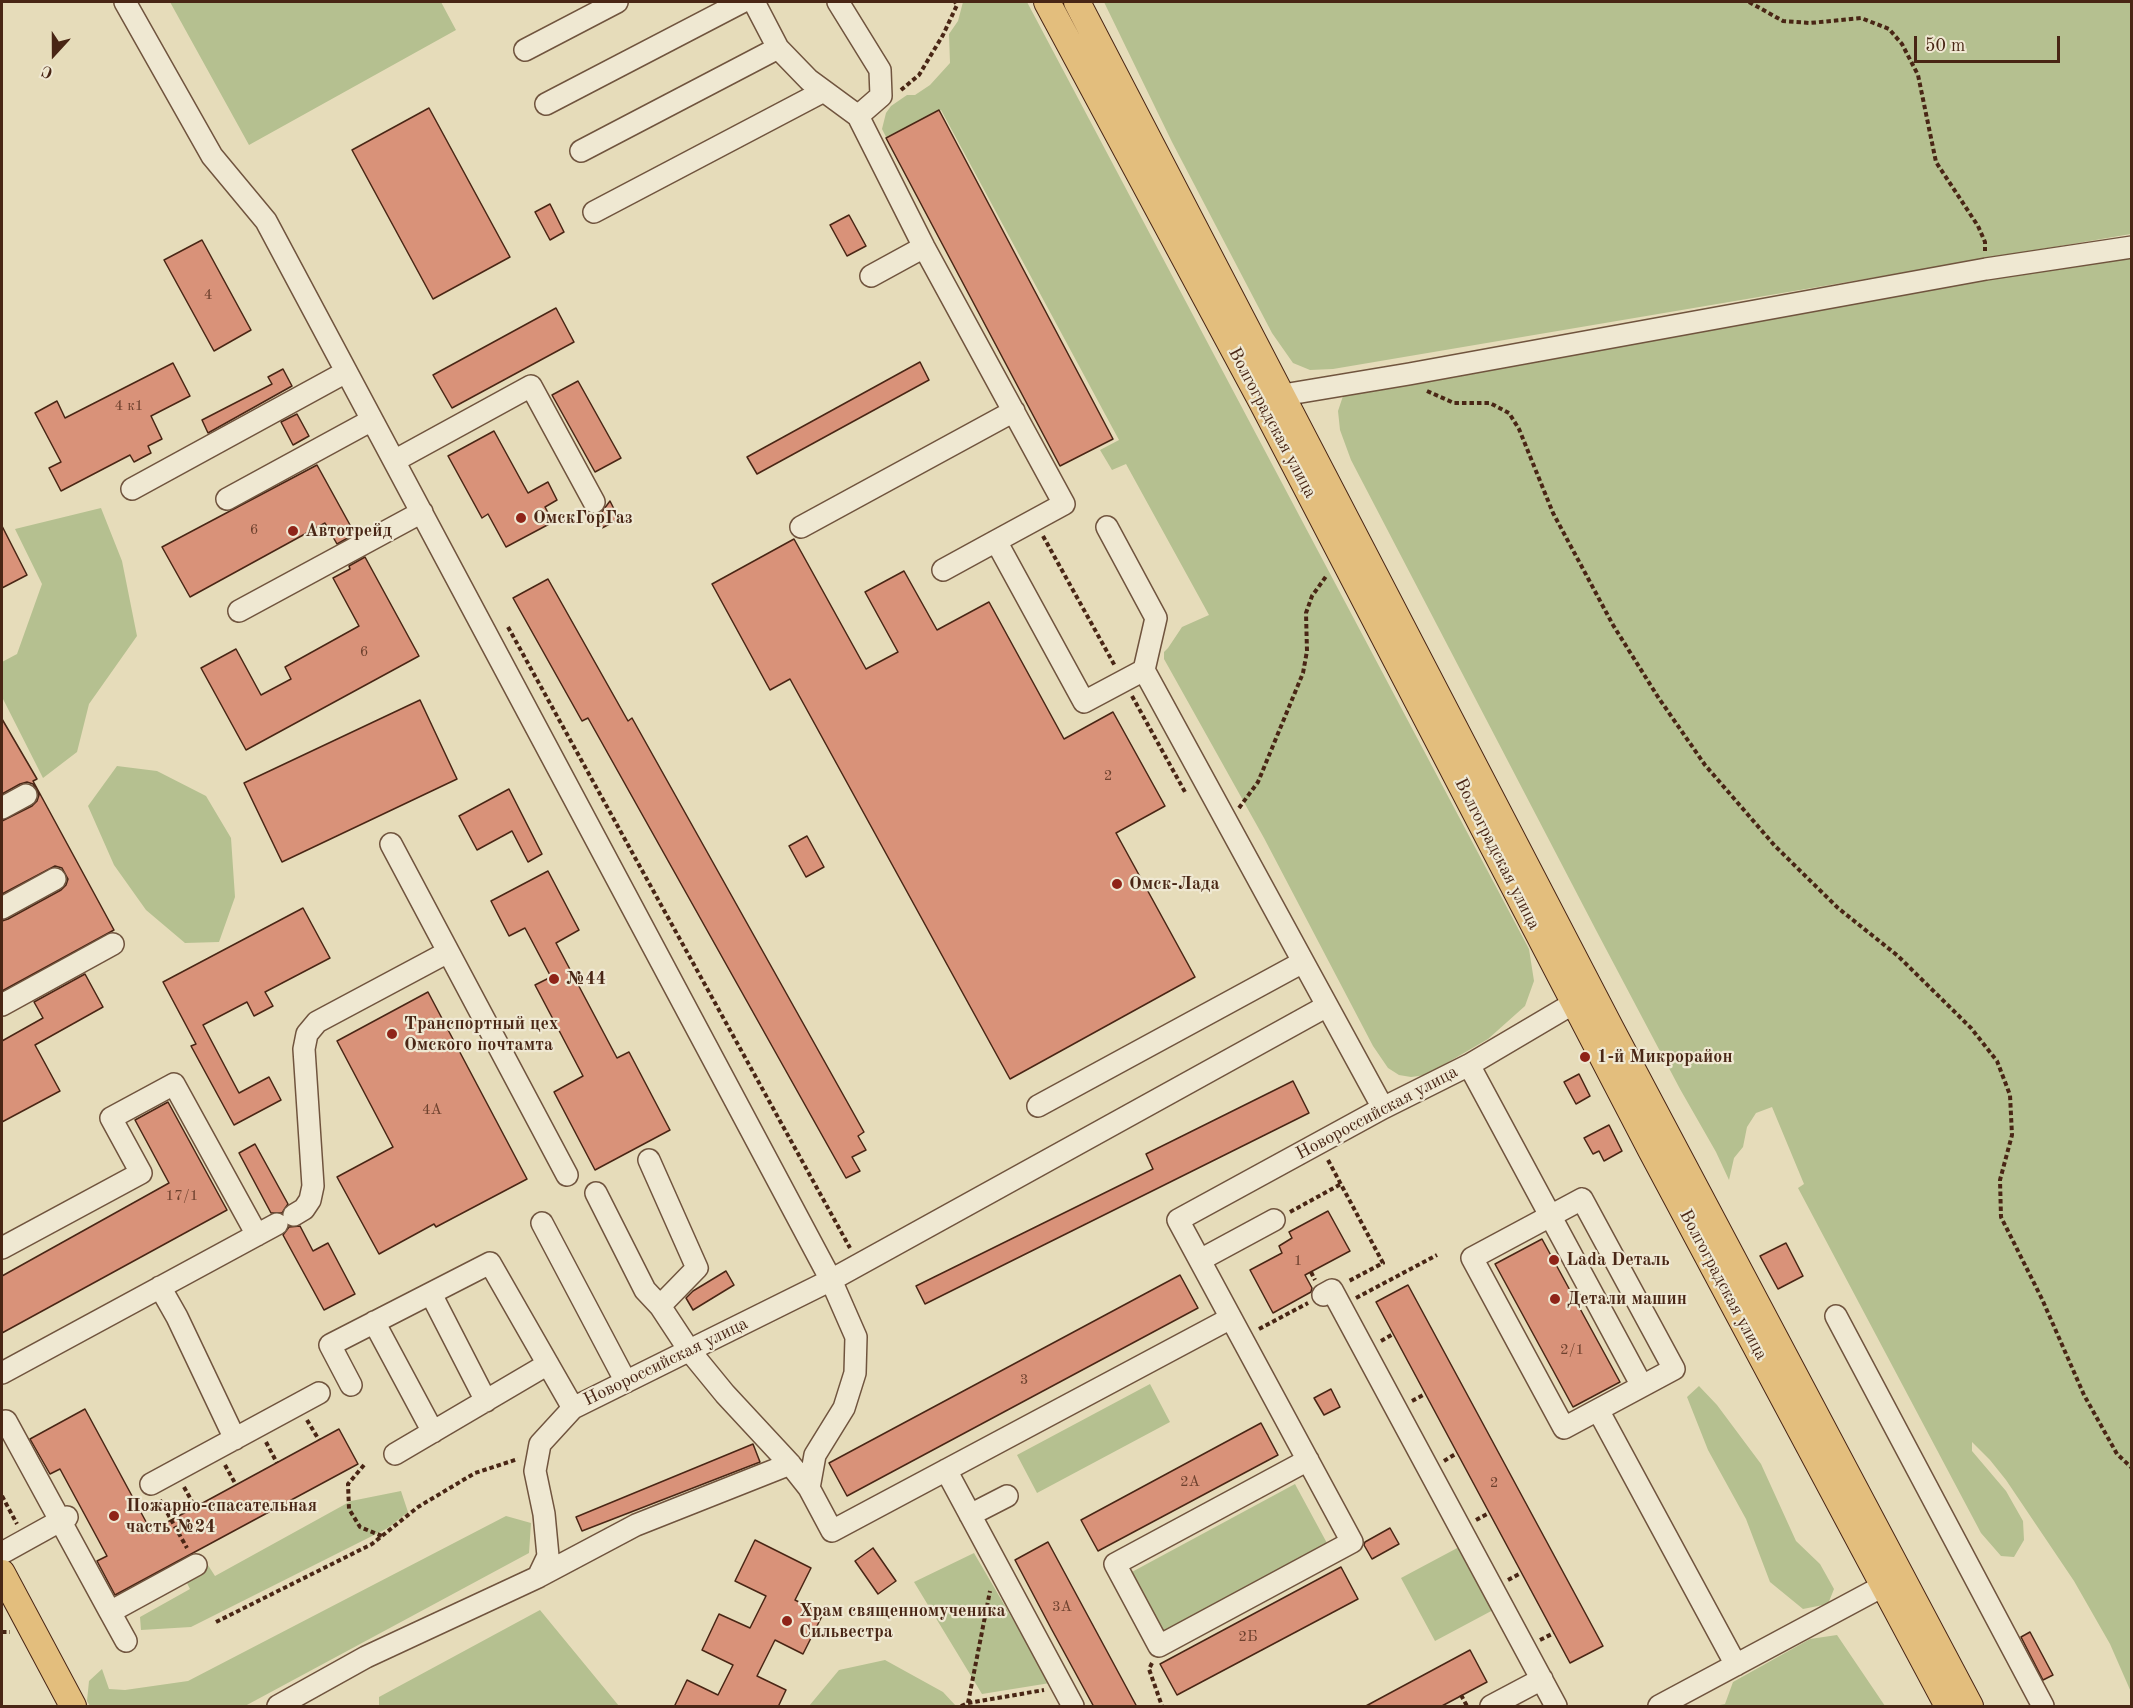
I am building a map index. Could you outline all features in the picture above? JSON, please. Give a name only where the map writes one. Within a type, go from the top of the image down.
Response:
[{"type":"main road","name":"Волгоградская улица","points":[[1047,2],[1272,398],[1606,1019],[1970,1707]]},
{"type":"main road","name":"Волгоградская улица","points":[[1077,2],[1574,1004],[1948,1707]]},
{"type":"main road","points":[[2,1573],[73,1707]]},
{"type":"street","points":[[125,2],[212,156],[266,221],[831,1280],[856,1336],[855,1373],[844,1408],[815,1455],[809,1488]]},
{"type":"street","points":[[525,50],[617,2]]},
{"type":"street","points":[[546,104],[742,2]]},
{"type":"street","points":[[754,2],[778,48],[809,80],[858,116],[924,247],[1064,504],[943,570]]},
{"type":"street","points":[[838,2],[880,70],[881,96],[858,116]]},
{"type":"street","points":[[581,151],[778,48]]},
{"type":"street","points":[[594,212],[824,91]]},
{"type":"street","points":[[871,276],[924,247]]},
{"type":"street","points":[[1272,398],[1986,269],[2132,247]]},
{"type":"street","points":[[132,489],[346,372]]},
{"type":"street","points":[[394,460],[531,386],[594,502]]},
{"type":"street","points":[[801,528],[1014,411]]},
{"type":"street","points":[[227,499],[372,420]]},
{"type":"street","points":[[239,611],[422,512]]},
{"type":"street","points":[[1107,527],[1156,618],[1144,670],[1383,1108]]},
{"type":"street","points":[[996,541],[1084,702],[1144,670]]},
{"type":"street","points":[[2,808],[26,795]]},
{"type":"street","points":[[391,844],[567,1175]]},
{"type":"street","points":[[2,908],[55,879]]},
{"type":"street","points":[[2,1005],[113,944]]},
{"type":"street","points":[[2,1373],[304,1209],[310,1200],[313,1186],[303,1049],[307,1034],[317,1022],[448,952]]},
{"type":"street","points":[[1038,1106],[1303,962]]},
{"type":"street","name":"Новороссийская улица","points":[[1200,1260],[1178,1220],[1383,1108],[1469,1065],[1574,1004]]},
{"type":"street","name":"Новороссийская улица","points":[[538,1576],[548,1556],[544,1514],[535,1471],[540,1444],[573,1408],[831,1280],[1327,1006]]},
{"type":"street","points":[[1469,1065],[1642,1386]]},
{"type":"street","points":[[2,1248],[141,1173],[111,1118],[174,1084],[257,1234]]},
{"type":"street","points":[[650,1160],[696,1268],[660,1306]]},
{"type":"street","points":[[596,1193],[645,1290],[660,1306],[689,1350],[725,1394],[790,1464],[809,1488],[832,1531],[1231,1318]]},
{"type":"street","points":[[1582,1199],[1674,1369],[1642,1386],[1564,1428],[1472,1258],[1582,1199]]},
{"type":"street","points":[[1274,1220],[1200,1260],[1231,1318],[1308,1460],[1352,1542],[1159,1646],[1115,1564],[1308,1460]]},
{"type":"street","points":[[542,1223],[626,1382]]},
{"type":"street","points":[[351,1385],[330,1345],[490,1263],[573,1408]]},
{"type":"street","points":[[160,1287],[177,1317],[235,1438]]},
{"type":"street","points":[[431,1294],[486,1401]]},
{"type":"street","points":[[1334,1296],[1556,1707]]},
{"type":"street","points":[[1836,1316],[2043,1707]]},
{"type":"street","points":[[374,1322],[433,1432]]},
{"type":"street","points":[[395,1454],[548,1364]]},
{"type":"street","points":[[151,1484],[319,1393]]},
{"type":"street","points":[[1598,1410],[1736,1665]]},
{"type":"street","points":[[6,1421],[64,1519],[126,1641]]},
{"type":"street","points":[[278,1707],[366,1658],[538,1576],[636,1525],[790,1464]]},
{"type":"street","points":[[946,1470],[1073,1707]]},
{"type":"street","points":[[970,1515],[1006,1496]]},
{"type":"street","points":[[2,1552],[64,1519]]},
{"type":"street","points":[[110,1612],[196,1565]]},
{"type":"street","points":[[1659,1707],[1883,1586]]},
{"type":"street","points":[[1502,1704],[1542,1679]]},
{"type":"path","points":[[901,90],[919,75],[943,35],[957,5],[955,2]]},
{"type":"path","points":[[1749,2],[1783,21],[1810,23],[1861,18],[1889,29],[1902,44],[1918,75],[1936,162],[1978,226],[1985,242],[1986,269]]},
{"type":"path","points":[[1409,374],[1420,387],[1436,396],[1454,403],[1490,403],[1509,413],[1519,429],[1553,513],[1613,625],[1658,697],[1705,765],[1775,846],[1838,908],[1898,956],[1971,1029],[1997,1061],[2010,1095],[2012,1135],[2000,1180],[2001,1217],[2042,1299],[2084,1395],[2117,1454],[2132,1468]]},
{"type":"path","points":[[1035,520],[1187,795]]},
{"type":"path","points":[[1227,822],[1252,792],[1266,766],[1272,746],[1303,673],[1307,651],[1306,613],[1312,596],[1327,575]]},
{"type":"path","points":[[505,623],[859,1265]]},
{"type":"path","points":[[1319,1143],[1383,1263],[1334,1296]]},
{"type":"path","points":[[1274,1220],[1341,1184]]},
{"type":"path","points":[[1242,1338],[1334,1296],[1437,1256]]},
{"type":"path","points":[[1414,1400],[1425,1394]]},
{"type":"path","points":[[264,1438],[277,1463]]},
{"type":"path","points":[[216,1622],[372,1544],[418,1507],[476,1473],[539,1452]]},
{"type":"path","points":[[1446,1460],[1457,1454]]},
{"type":"path","points":[[223,1461],[236,1485]]},
{"type":"path","points":[[364,1465],[348,1484],[349,1509],[360,1527],[382,1536]]},
{"type":"path","points":[[182,1483],[195,1508]]},
{"type":"path","points":[[151,1484],[196,1565]]},
{"type":"path","points":[[2,1496],[25,1540]]},
{"type":"path","points":[[1478,1519],[1489,1514]]},
{"type":"path","points":[[968,1702],[995,1562]]},
{"type":"path","points":[[1510,1579],[1521,1573]]},
{"type":"path","points":[[1543,1639],[1554,1633]]},
{"type":"path","points":[[1159,1646],[1149,1669],[1162,1707]]},
{"type":"path","points":[[961,1707],[968,1702],[1063,1687]]},
{"type":"path","points":[[1461,1695],[1467,1707]]},
{"type":"green space","points":[[170,2],[441,2],[456,30],[249,145]]},
{"type":"green space","points":[[963,2],[1027,2],[1529,949],[1534,981],[1525,1006],[1488,1039],[1426,1075],[1411,1077],[1399,1075],[1388,1068],[1373,1046],[1264,838],[1164,659],[1164,652],[1182,627],[1209,615],[1126,464],[1112,470],[1100,450],[1119,440],[941,110],[886,137],[882,129],[886,113],[891,106],[907,95],[915,95],[930,85],[950,63],[949,34],[958,21]]},
{"type":"green space","points":[[1104,2],[2131,2],[2131,234],[1333,369],[1310,370],[1293,363],[1272,333],[1172,142]]},
{"type":"green space","points":[[2131,254],[2131,1692],[2110,1644],[2074,1581],[2006,1480],[1972,1442],[1972,1451],[2006,1491],[2023,1521],[2024,1540],[2014,1557],[2001,1556],[1981,1533],[1798,1188],[1804,1184],[1772,1107],[1756,1113],[1747,1127],[1743,1147],[1734,1158],[1729,1180],[1351,460],[1340,430],[1338,411],[1343,396],[1352,387]]},
{"type":"green space","points":[[101,508],[122,561],[137,636],[89,704],[77,752],[43,778],[2,697],[2,662],[17,654],[42,584],[15,529]]},
{"type":"green space","points":[[117,766],[157,771],[206,796],[231,838],[235,897],[219,942],[185,943],[146,910],[114,865],[88,806]]},
{"type":"green space","points":[[1150,1384],[1170,1422],[1037,1493],[1017,1455]]},
{"type":"green space","points":[[1699,1386],[1717,1405],[1761,1464],[1796,1541],[1820,1564],[1834,1589],[1828,1604],[1803,1609],[1770,1582],[1746,1519],[1708,1450],[1687,1397]]},
{"type":"green space","points":[[1295,1484],[1328,1545],[1163,1634],[1130,1573]]},
{"type":"green space","points":[[401,1491],[408,1512],[388,1528],[191,1627],[141,1630],[140,1617],[190,1589],[183,1575],[206,1562],[215,1576],[351,1501]]},
{"type":"green space","points":[[506,1516],[531,1523],[529,1553],[245,1706],[90,1706],[87,1701],[89,1681],[102,1669],[109,1689],[125,1690],[188,1681]]},
{"type":"green space","points":[[1461,1546],[1495,1609],[1435,1641],[1401,1578]]},
{"type":"green space","points":[[974,1553],[1050,1683],[982,1694],[914,1582]]},
{"type":"green space","points":[[540,1610],[619,1706],[379,1706],[379,1697]]},
{"type":"green space","points":[[1837,1635],[1885,1706],[1715,1706],[1725,1704],[1733,1682],[1810,1639]]},
{"type":"green space","points":[[885,1660],[943,1692],[956,1706],[809,1706],[839,1670]]},
{"type":"building","points":[[429,108],[510,257],[433,299],[352,150]]},
{"type":"building","points":[[939,110],[1113,439],[1060,466],[886,138]]},
{"type":"building","points":[[550,204],[564,232],[550,240],[535,212]]},
{"type":"building","points":[[849,215],[866,246],[847,256],[830,225]]},
{"type":"building","points":[[202,240],[251,330],[214,351],[164,260]]},
{"type":"building","points":[[556,308],[574,342],[452,408],[433,375]]},
{"type":"building","points":[[920,362],[929,380],[757,474],[747,457]]},
{"type":"building","points":[[173,363],[190,396],[151,416],[162,439],[148,446],[151,453],[134,462],[130,455],[61,491],[49,468],[61,462],[35,413],[57,401],[65,418]]},
{"type":"building","points":[[283,369],[292,386],[208,433],[202,420],[272,384],[268,377]]},
{"type":"building","points":[[578,381],[621,458],[595,472],[552,395]]},
{"type":"building","points":[[297,414],[309,436],[293,445],[281,422]]},
{"type":"building","points":[[494,431],[528,493],[548,482],[557,500],[545,507],[553,522],[506,547],[488,514],[482,518],[448,456]]},
{"type":"building","points":[[317,465],[355,534],[337,544],[325,523],[190,597],[162,547]]},
{"type":"building","points":[[610,501],[619,519],[602,528],[595,514],[601,513]]},
{"type":"building","points":[[2,526],[27,575],[2,588]]},
{"type":"building","points":[[794,539],[866,669],[898,652],[865,592],[904,571],[937,630],[989,602],[1064,739],[1113,712],[1165,806],[1116,833],[1195,977],[1010,1079],[790,679],[770,690],[712,584]]},
{"type":"building","points":[[365,557],[419,656],[246,750],[201,668],[236,649],[261,695],[291,679],[285,667],[359,626],[333,578],[350,569],[349,566]]},
{"type":"building","points":[[548,579],[628,721],[632,718],[864,1132],[858,1136],[866,1150],[852,1157],[860,1171],[846,1178],[588,718],[582,721],[513,598]]},
{"type":"building","points":[[420,700],[457,779],[282,862],[244,783]]},
{"type":"building","points":[[2,719],[37,779],[33,781],[114,930],[2,991],[2,921],[61,890],[68,879],[62,868],[55,866],[2,894],[2,821],[32,806],[39,795],[33,784],[27,782],[2,794]]},
{"type":"building","points":[[509,789],[542,854],[528,862],[512,831],[477,850],[459,816]]},
{"type":"building","points":[[807,836],[824,867],[806,877],[789,846]]},
{"type":"building","points":[[548,871],[579,930],[556,943],[617,1058],[629,1052],[670,1130],[595,1170],[554,1092],[583,1076],[535,985],[551,977],[525,928],[509,936],[491,901]]},
{"type":"building","points":[[303,908],[330,958],[265,992],[273,1006],[254,1016],[247,1002],[203,1025],[239,1093],[269,1077],[281,1100],[234,1125],[191,1046],[196,1044],[163,982]]},
{"type":"building","points":[[85,974],[103,1007],[35,1045],[60,1091],[2,1122],[2,1041],[43,1018],[34,1002]]},
{"type":"building","points":[[428,992],[527,1179],[436,1227],[434,1224],[379,1254],[337,1177],[393,1147],[337,1041]]},
{"type":"building","points":[[1579,1074],[1590,1096],[1576,1104],[1564,1082]]},
{"type":"building","points":[[1293,1081],[1309,1113],[925,1304],[916,1286],[1153,1169],[1146,1154]]},
{"type":"building","points":[[168,1102],[227,1210],[2,1333],[2,1276],[169,1183],[135,1120]]},
{"type":"building","points":[[1609,1125],[1622,1151],[1604,1161],[1599,1151],[1593,1154],[1584,1138]]},
{"type":"building","points":[[255,1144],[288,1204],[282,1213],[271,1213],[239,1153]]},
{"type":"building","points":[[1328,1211],[1350,1251],[1305,1275],[1312,1288],[1311,1292],[1273,1313],[1250,1270],[1282,1253],[1279,1246],[1292,1238],[1289,1232]]},
{"type":"building","points":[[300,1226],[313,1251],[328,1243],[355,1294],[324,1310],[283,1235],[289,1227]]},
{"type":"building","points":[[1542,1239],[1620,1382],[1573,1407],[1495,1264]]},
{"type":"building","points":[[1786,1243],[1803,1276],[1778,1289],[1760,1256]]},
{"type":"building","points":[[726,1271],[734,1285],[693,1310],[686,1298],[693,1291]]},
{"type":"building","points":[[1180,1275],[1198,1308],[847,1496],[829,1463]]},
{"type":"building","points":[[1408,1285],[1603,1646],[1570,1663],[1376,1302]]},
{"type":"building","points":[[1331,1389],[1340,1407],[1324,1415],[1314,1398]]},
{"type":"building","points":[[85,1409],[151,1531],[339,1429],[358,1464],[115,1595],[97,1561],[107,1556],[60,1469],[50,1474],[30,1439]]},
{"type":"building","points":[[1261,1423],[1278,1455],[1098,1551],[1081,1520]]},
{"type":"building","points":[[753,1444],[760,1462],[582,1531],[576,1517]]},
{"type":"building","points":[[1390,1528],[1399,1544],[1372,1559],[1364,1545],[1365,1542]]},
{"type":"building","name":"Храм священномученика Сильвестра","points":[[755,1540],[811,1568],[795,1600],[823,1614],[803,1654],[775,1640],[757,1676],[786,1690],[778,1707],[674,1707],[687,1680],[718,1695],[733,1665],[702,1650],[719,1614],[750,1628],[766,1596],[735,1581]]},
{"type":"building","points":[[1048,1542],[1137,1707],[1094,1707],[1052,1630],[1015,1560]]},
{"type":"building","points":[[873,1548],[896,1581],[878,1594],[855,1561]]},
{"type":"building","points":[[1341,1567],[1358,1599],[1177,1695],[1160,1664]]},
{"type":"building","points":[[2030,1632],[2053,1675],[2043,1680],[2021,1637]]},
{"type":"building","points":[[1470,1650],[1487,1682],[1440,1707],[1364,1707]]},
{"type":"place","name":"ОмскГорГаз","points":[[521,518]]},
{"type":"place","name":"Автотрейд","points":[[293,531]]},
{"type":"place","name":"Омск-Лада","points":[[1117,884]]},
{"type":"place","name":"№44","points":[[554,979]]},
{"type":"place","name":"Транспортный цех Омского почтамта","points":[[392,1034]]},
{"type":"place","name":"1-й Микрорайон","points":[[1585,1057]]},
{"type":"place","name":"Lada Dеталь","points":[[1554,1260]]},
{"type":"place","name":"Детали машин","points":[[1555,1299]]},
{"type":"place","name":"Пожарно-спасательная часть №24","points":[[114,1516]]},
{"type":"place","name":"Храм священномученика Сильвестра","points":[[787,1621]]}]
